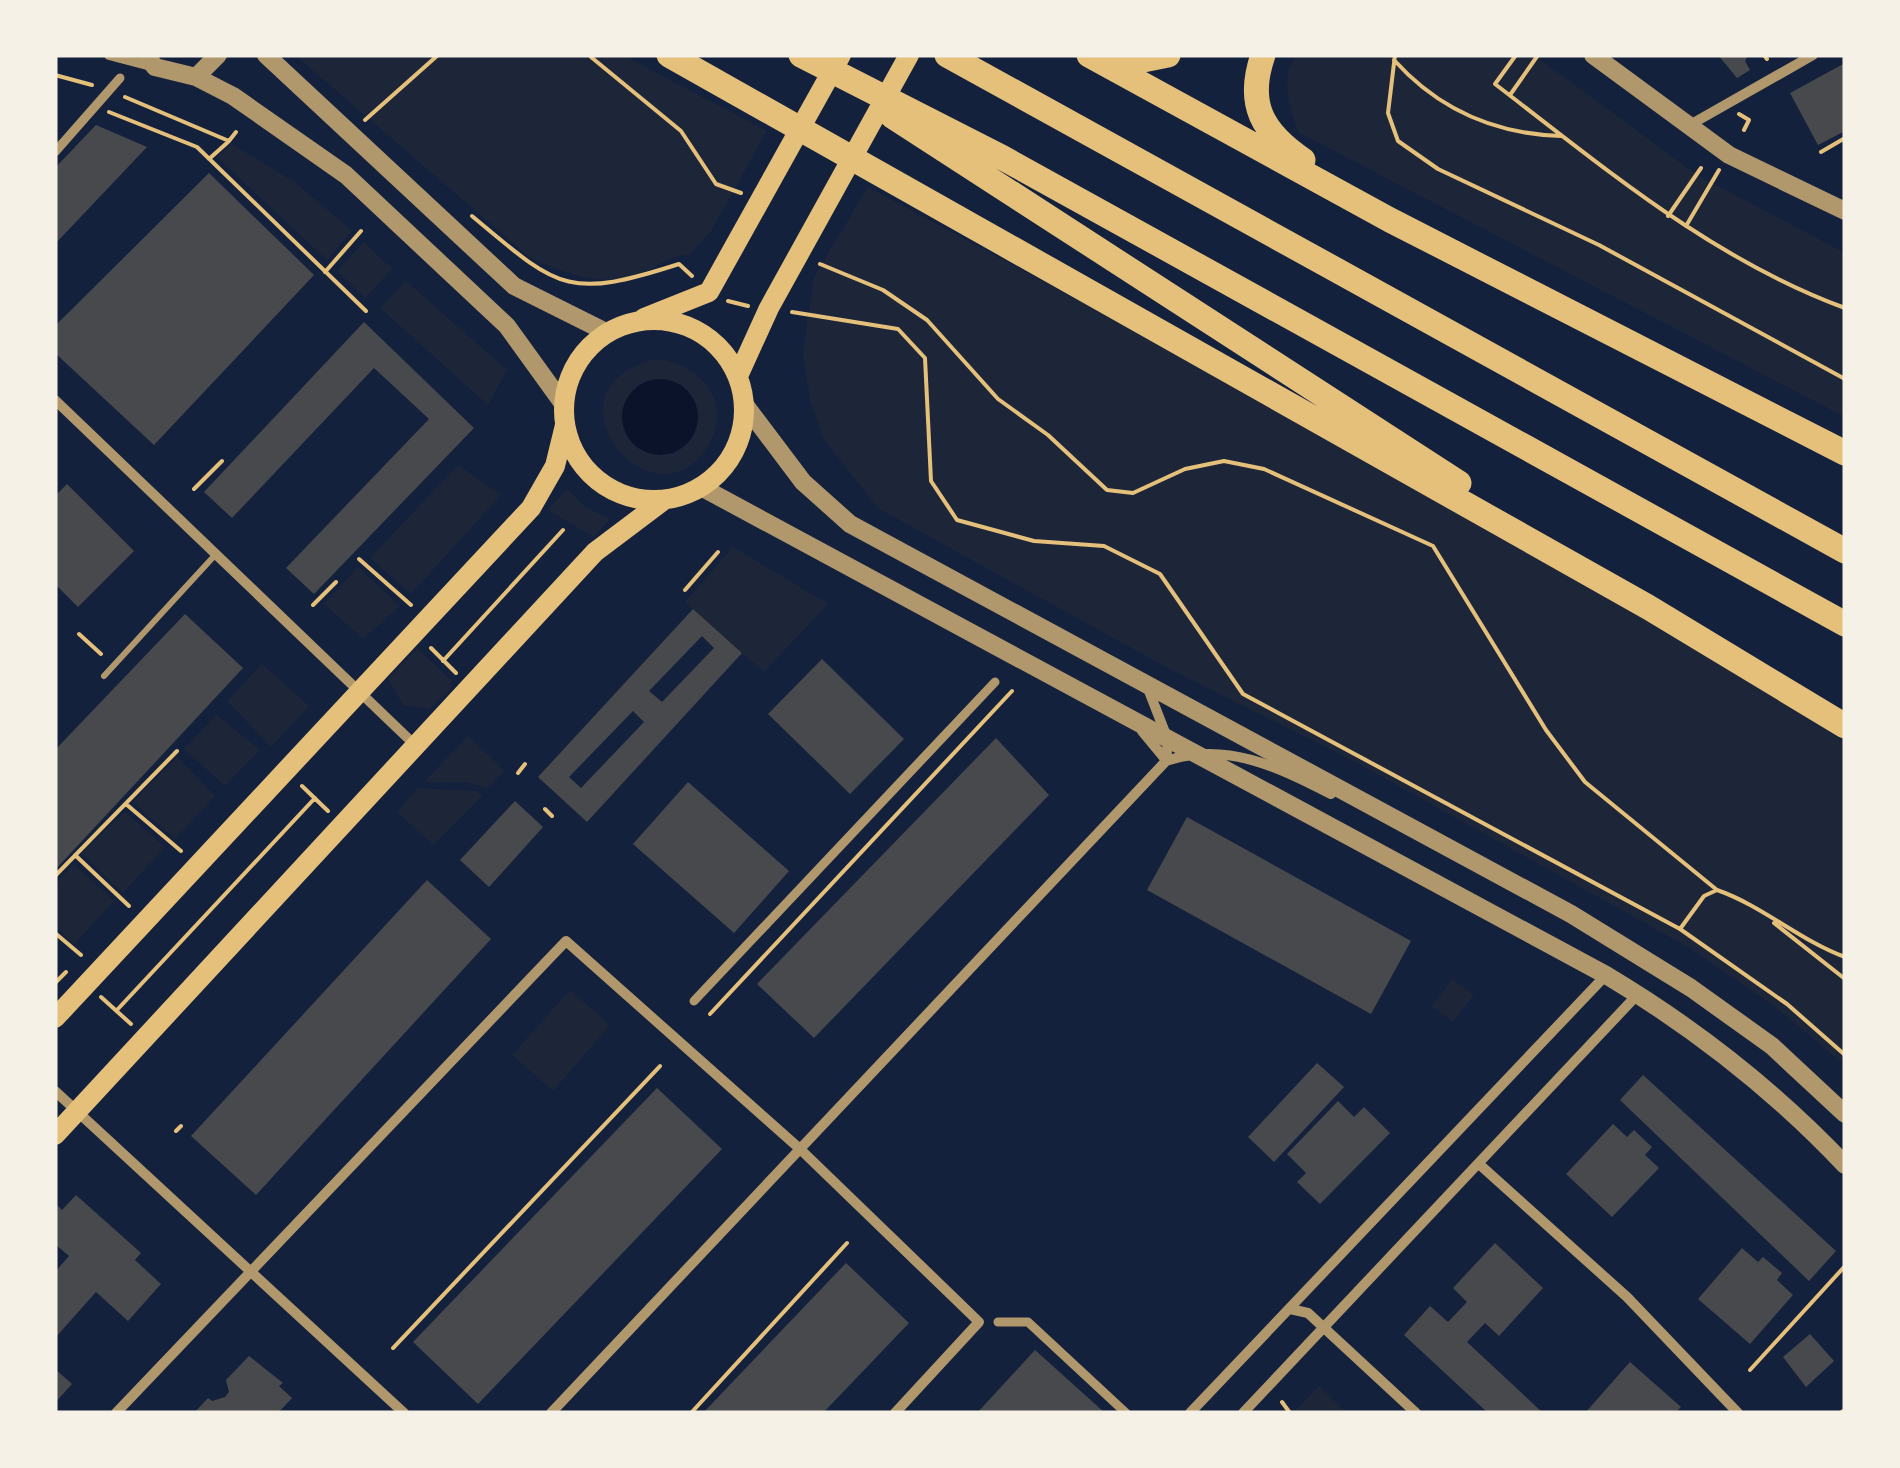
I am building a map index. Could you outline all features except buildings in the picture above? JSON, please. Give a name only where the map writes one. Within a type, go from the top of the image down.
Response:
[{"type":"highway","points":[[669,55],[1648,607],[1845,726]]},
{"type":"highway","points":[[801,55],[994,185],[1302,380],[1648,607]]},
{"type":"highway","points":[[801,55],[1003,158],[1845,624]]},
{"type":"highway","points":[[947,55],[1845,551]]},
{"type":"highway","points":[[1090,55],[1138,61],[1168,55]]},
{"type":"highway","points":[[1090,55],[1390,220],[1845,454]]},
{"type":"highway","points":[[1263,55],[1253,94],[1264,124],[1294,154],[1390,220]]},
{"type":"main road","points":[[55,1018],[531,508],[555,466],[577,364],[608,333],[709,292],[842,55]]},
{"type":"main road","points":[[738,376],[769,308],[909,55]]},
{"type":"main road","points":[[55,1135],[596,552],[664,500],[701,488],[734,452],[744,405],[738,376],[714,344],[680,324],[654,320],[628,324]]},
{"type":"main road","points":[[564,415],[582,462],[611,490],[637,499],[664,500]]},
{"type":"street","points":[[109,55],[151,61],[196,77],[233,96],[346,175],[507,326],[564,415]]},
{"type":"street","points":[[196,77],[218,55]]},
{"type":"street","points":[[266,55],[514,286],[608,333]]},
{"type":"street","points":[[1593,55],[1729,156],[1845,212]]},
{"type":"street","points":[[1687,127],[1813,55]]},
{"type":"street","points":[[55,152],[120,78]]},
{"type":"street","points":[[55,400],[415,745]]},
{"type":"street","points":[[744,405],[803,482],[850,524],[1478,861],[1691,988],[1772,1046],[1845,1114]]},
{"type":"street","points":[[701,488],[1606,975],[1638,994],[1761,1086],[1845,1165]]},
{"type":"street","points":[[694,1001],[994,682]]},
{"type":"street","points":[[1145,684],[1168,740],[1166,761]]},
{"type":"street","points":[[1128,718],[1166,761],[1223,770]]},
{"type":"street","points":[[551,1413],[1166,761],[1191,752],[1265,762],[1478,861]]},
{"type":"street","points":[[116,1413],[566,941],[800,1149],[978,1322],[895,1413]]},
{"type":"street","points":[[1190,1413],[1606,975]]},
{"type":"street","points":[[1242,1413],[1638,994]]},
{"type":"street","points":[[55,1091],[404,1413]]},
{"type":"street","points":[[1479,1164],[1626,1297],[1738,1413]]},
{"type":"street","points":[[1290,1309],[1308,1312],[1416,1413]]},
{"type":"street","points":[[998,1322],[1028,1322],[1126,1413]]},
{"type":"lane","points":[[104,676],[217,553]]},
{"type":"path","points":[[352,108],[365,120],[438,55]]},
{"type":"path","points":[[484,55],[504,55]]},
{"type":"path","points":[[1516,55],[1495,84],[1668,216],[1782,285],[1845,308]]},
{"type":"path","points":[[1510,95],[1538,55]]},
{"type":"path","points":[[591,57],[682,131],[716,184],[740,194]]},
{"type":"path","points":[[1395,58],[1438,102],[1462,116],[1536,135],[1564,136]]},
{"type":"path","points":[[1395,58],[1388,113],[1398,141],[1438,169],[1599,245],[1845,379]]},
{"type":"path","points":[[55,75],[160,108],[229,142]]},
{"type":"path","points":[[95,106],[197,147],[366,311]]},
{"type":"path","points":[[1738,114],[1749,120],[1744,130]]},
{"type":"path","points":[[208,158],[236,132]]},
{"type":"path","points":[[1821,152],[1845,138]]},
{"type":"path","points":[[1668,216],[1701,168]]},
{"type":"path","points":[[1686,227],[1714,178]]},
{"type":"path","points":[[462,208],[533,267],[579,287],[630,281],[679,264],[709,292],[733,303],[898,329],[925,358],[931,481],[957,520],[1034,541],[1104,546],[1160,574],[1243,694],[1680,929],[1787,1004],[1845,1055]]},
{"type":"path","points":[[325,272],[362,231]]},
{"type":"path","points":[[816,262],[883,290],[927,320],[998,399],[1048,436],[1107,490],[1133,493],[1185,469],[1224,461],[1264,469],[1434,546],[1546,730],[1585,782],[1717,890],[1744,900],[1770,919],[1845,957]]},
{"type":"path","points":[[194,489],[222,461]]},
{"type":"path","points":[[443,661],[563,530]]},
{"type":"path","points":[[685,590],[718,552]]},
{"type":"path","points":[[359,558],[411,604]]},
{"type":"path","points":[[313,605],[336,582]]},
{"type":"path","points":[[79,634],[113,666]]},
{"type":"path","points":[[424,641],[461,678]]},
{"type":"path","points":[[710,1014],[1012,691]]},
{"type":"path","points":[[55,876],[177,751]]},
{"type":"path","points":[[518,773],[525,764]]},
{"type":"path","points":[[296,779],[333,815]]},
{"type":"path","points":[[117,1010],[315,798]]},
{"type":"path","points":[[126,804],[181,852]]},
{"type":"path","points":[[545,809],[552,816]]},
{"type":"path","points":[[75,855],[129,906]]},
{"type":"path","points":[[1680,929],[1704,896],[1717,890]]},
{"type":"path","points":[[1744,900],[1845,979]]},
{"type":"path","points":[[55,933],[81,956]]},
{"type":"path","points":[[96,992],[135,1027]]},
{"type":"path","points":[[393,1348],[660,1066]]},
{"type":"path","points":[[176,1131],[181,1126]]},
{"type":"path","points":[[690,1413],[847,1243]]},
{"type":"path","points":[[1750,1370],[1845,1266]]},
{"type":"path","points":[[1282,1402],[1290,1413]]},
{"type":"shaded area","points":[[295,55],[623,55],[767,131],[711,231],[689,255],[623,279],[595,279],[529,257]]},
{"type":"shaded area","points":[[1296,55],[1534,55],[1697,175],[1845,253],[1845,417],[1298,132],[1287,83]]},
{"type":"shaded area","points":[[232,144],[296,183],[352,231],[327,260],[217,157]]},
{"type":"shaded area","points":[[868,187],[1559,559],[1845,742],[1845,1065],[1774,1006],[1688,947],[1359,764],[1162,665],[878,508],[824,440],[810,400],[803,353],[814,277]]},
{"type":"shaded area","points":[[364,242],[392,269],[365,298],[337,271]]},
{"type":"shaded area","points":[[406,281],[507,370],[488,405],[380,308]]},
{"type":"shaded area","points":[[655,359],[685,368],[708,386],[717,413],[716,428],[709,444],[686,468],[661,474],[636,466],[616,448],[604,424],[605,398],[620,375]],"holes":[[[653,379],[678,383],[688,391],[692,439],[672,454],[636,447],[622,417],[627,399]]]},
{"type":"shaded area","points":[[660,379],[675,381],[687,390],[696,402],[696,432],[687,444],[675,453],[660,455],[645,453],[633,444],[624,432],[622,417],[624,402],[633,390],[645,381]]},
{"type":"shaded area","points":[[458,465],[501,495],[411,594],[370,558]]},
{"type":"shaded area","points":[[567,489],[585,507],[610,519],[594,537],[548,510]]},
{"type":"shaded area","points":[[733,547],[828,604],[764,672],[685,602]]},
{"type":"shaded area","points":[[358,567],[400,606],[363,639],[324,604]]},
{"type":"shaded area","points":[[417,648],[451,680],[451,689],[429,709],[403,705],[388,679]]},
{"type":"shaded area","points":[[262,664],[309,706],[271,747],[227,701]]},
{"type":"shaded area","points":[[217,715],[260,750],[225,786],[184,749]]},
{"type":"shaded area","points":[[468,736],[505,771],[487,788],[466,782],[424,782]]},
{"type":"shaded area","points":[[177,757],[215,796],[175,839],[133,802]]},
{"type":"shaded area","points":[[418,788],[477,791],[482,796],[433,845],[397,812]]},
{"type":"shaded area","points":[[125,812],[165,847],[123,893],[81,853]]},
{"type":"shaded area","points":[[74,864],[114,901],[74,944],[55,926],[55,884]]},
{"type":"shaded area","points":[[1452,979],[1474,995],[1453,1022],[1432,1006]]},
{"type":"shaded area","points":[[570,990],[610,1025],[553,1091],[512,1055]]},
{"type":"shaded area","points":[[1319,1386],[1347,1413],[1293,1413]]}]
